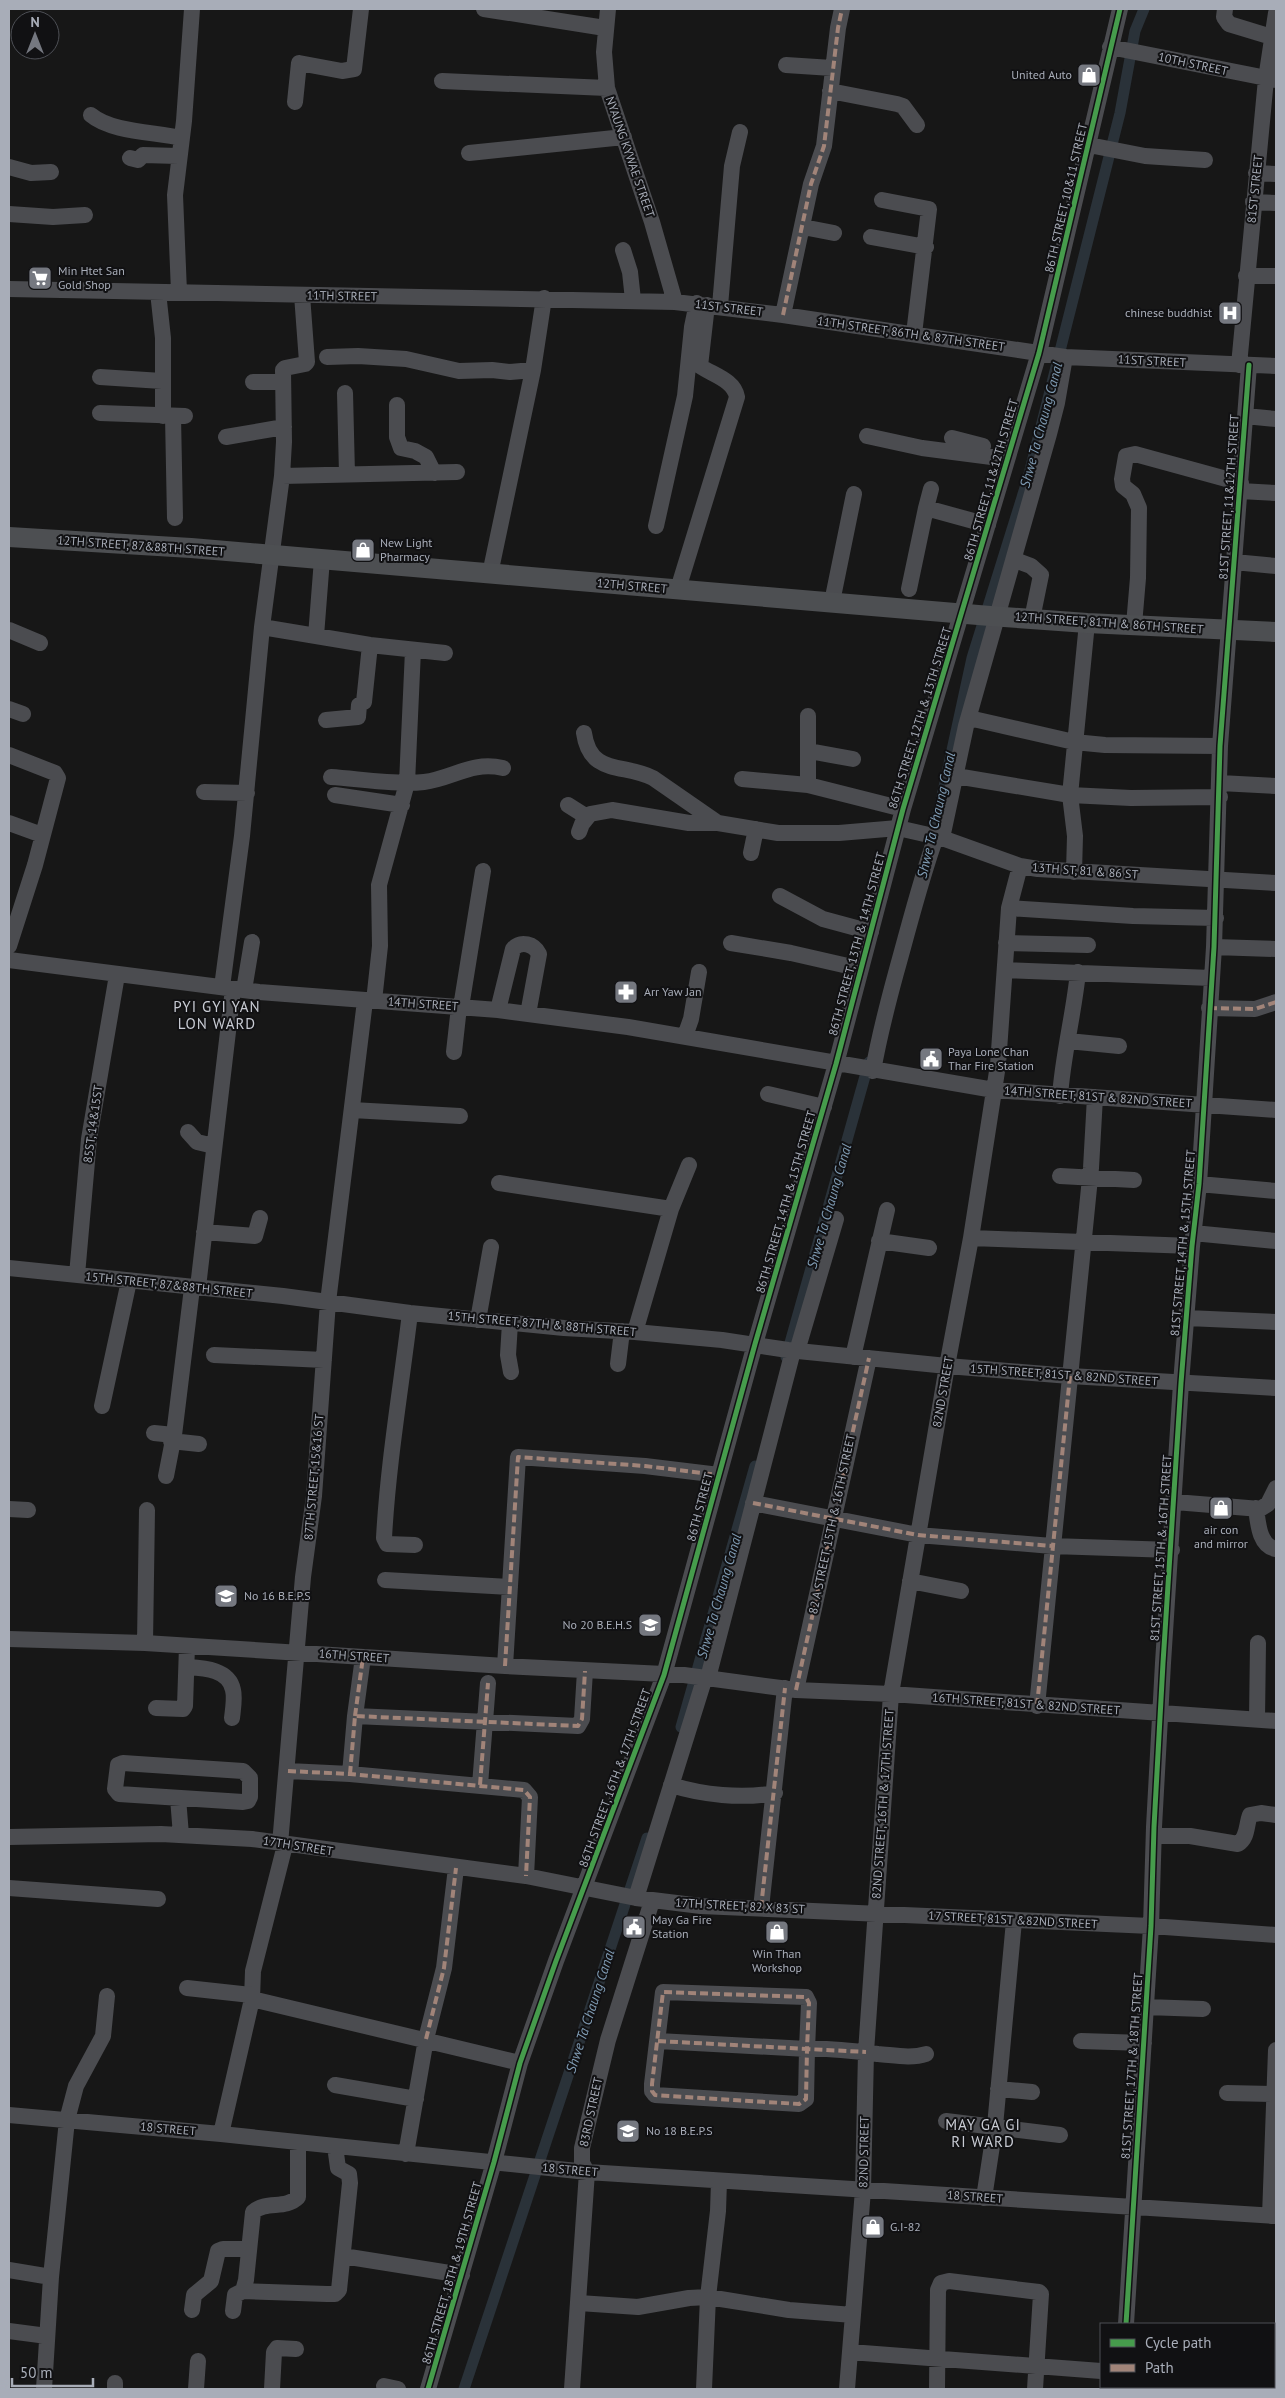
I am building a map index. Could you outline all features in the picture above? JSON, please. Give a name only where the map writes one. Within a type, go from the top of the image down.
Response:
[{"type":"main road","name":"12TH STREET, 87&88TH STREET","points":[[9,537],[273,556]]},
{"type":"main road","name":"12TH STREET","points":[[273,556],[982,615]]},
{"type":"main road","name":"12TH STREET, 81TH & 86TH STREET","points":[[982,615],[1086,623],[1276,632]]},
{"type":"street","points":[[179,292],[175,195],[178,156],[185,114],[192,9]]},
{"type":"street","points":[[295,102],[299,63],[342,71],[354,69],[361,9]]},
{"type":"street","points":[[484,9],[605,28]]},
{"type":"street","name":"NYAUNG KYWAE STREET","points":[[608,9],[605,28],[607,88],[624,137],[674,302]]},
{"type":"street","points":[[783,315],[811,184],[824,146],[832,68],[842,9]]},
{"type":"street","name":"86TH STREET, 10&11 STREET","points":[[1053,355],[1100,148],[1120,49],[1120,9]]},
{"type":"street","points":[[1225,9],[1224,17],[1229,24],[1272,37]]},
{"type":"street","name":"81ST STREET","points":[[1244,365],[1246,276],[1256,173],[1271,79],[1272,37],[1276,13]]},
{"type":"street","name":"10TH STREET","points":[[1120,49],[1271,79]]},
{"type":"street","points":[[786,65],[832,68]]},
{"type":"street","points":[[442,81],[607,88]]},
{"type":"street","points":[[830,91],[903,106],[917,125]]},
{"type":"street","points":[[91,115],[97,120],[112,125],[181,138]]},
{"type":"street","points":[[656,526],[694,367],[692,328],[708,305],[732,166],[740,132]]},
{"type":"street","points":[[469,153],[624,137]]},
{"type":"street","points":[[1100,148],[1205,160]]},
{"type":"street","points":[[130,158],[138,160],[143,155],[150,154],[178,156]]},
{"type":"street","points":[[9,166],[31,173],[51,172]]},
{"type":"street","points":[[1256,173],[1276,174]]},
{"type":"street","points":[[882,200],[929,209],[926,247],[914,334]]},
{"type":"street","points":[[1253,202],[1276,204]]},
{"type":"street","points":[[9,214],[53,217],[85,215]]},
{"type":"street","points":[[803,227],[834,233]]},
{"type":"street","points":[[871,237],[926,247]]},
{"type":"street","points":[[623,250],[630,272],[633,300]]},
{"type":"street","points":[[1246,276],[1276,276]]},
{"type":"street","name":"11TH STREET","points":[[9,289],[674,302]]},
{"type":"street","points":[[158,292],[163,338],[162,381],[174,416],[175,518]]},
{"type":"street","points":[[166,1476],[204,1232],[233,989],[247,794],[262,627],[273,556],[282,476],[284,427],[282,382],[285,368],[307,362],[302,295]]},
{"type":"street","points":[[490,574],[533,370],[544,298]]},
{"type":"street","name":"11ST STREET","points":[[674,302],[783,315]]},
{"type":"street","name":"11TH STREET, 86TH & 87TH STREET","points":[[783,315],[1053,355]]},
{"type":"street","points":[[873,1071],[886,1008],[924,872],[939,837],[956,776],[969,718],[982,615],[1015,560],[1058,403],[1053,355]]},
{"type":"street","name":"11ST STREET","points":[[1053,355],[1276,366]]},
{"type":"street","name":"86TH STREET, 11&12TH STREET","points":[[982,615],[988,525],[1008,456],[1053,355]]},
{"type":"street","points":[[327,357],[358,356],[406,359],[459,371],[492,370],[510,372],[533,370]]},
{"type":"street","name":"81ST STREET, 11&12TH STREET","points":[[1218,880],[1220,746],[1245,416],[1244,365]]},
{"type":"street","points":[[678,589],[737,397],[736,390],[729,383],[694,367]]},
{"type":"street","points":[[100,377],[162,381]]},
{"type":"street","points":[[253,382],[282,382]]},
{"type":"street","points":[[345,393],[347,474]]},
{"type":"street","points":[[397,405],[397,437],[401,448],[415,451],[426,457],[434,473]]},
{"type":"street","points":[[100,413],[174,416]]},
{"type":"street","points":[[1245,416],[1276,418]]},
{"type":"street","points":[[226,437],[284,427]]},
{"type":"street","points":[[867,436],[922,448],[1008,456]]},
{"type":"street","points":[[952,438],[1008,456]]},
{"type":"street","points":[[1134,625],[1138,578],[1139,508],[1133,494],[1124,486],[1122,479],[1126,456],[1135,454],[1240,487],[1276,493]]},
{"type":"street","points":[[282,476],[457,472]]},
{"type":"street","points":[[908,589],[931,489]]},
{"type":"street","points":[[832,602],[854,494]]},
{"type":"street","points":[[926,508],[988,525]]},
{"type":"street","points":[[316,636],[322,559]]},
{"type":"street","points":[[1015,560],[1031,566],[1041,575],[1032,619]]},
{"type":"street","points":[[1234,562],[1276,566]]},
{"type":"street","name":"86TH STREET, 12TH & 13TH STREET","points":[[898,828],[903,809],[982,615]]},
{"type":"street","points":[[1074,872],[1074,836],[1070,795],[1086,623]]},
{"type":"street","points":[[262,627],[370,645],[445,653]]},
{"type":"street","points":[[9,630],[40,643]]},
{"type":"street","points":[[326,720],[358,717],[359,705],[364,702],[370,645]]},
{"type":"street","name":"87TH STREET, 15&16 ST","points":[[221,2134],[252,1997],[253,1971],[282,1844],[303,1576],[314,1496],[328,1302],[352,1110],[369,1001],[380,946],[379,885],[407,782],[413,650]]},
{"type":"street","points":[[808,716],[810,751],[808,785]]},
{"type":"street","points":[[969,718],[1074,742],[1105,745],[1220,746]]},
{"type":"street","points":[[584,733],[586,744],[592,756],[612,767],[646,774],[718,823]]},
{"type":"street","points":[[810,751],[853,759]]},
{"type":"street","points":[[9,754],[55,773],[58,778],[9,946]]},
{"type":"street","points":[[332,777],[407,782],[439,779],[487,764],[503,768]]},
{"type":"street","points":[[956,776],[1070,795],[1132,798],[1276,786]]},
{"type":"street","points":[[742,779],[808,785],[903,809]]},
{"type":"street","points":[[204,792],[247,794]]},
{"type":"street","points":[[335,795],[402,805]]},
{"type":"street","points":[[568,805],[587,817],[580,832]]},
{"type":"street","name":"13TH ST, 81 & 86 ST","points":[[587,817],[600,810],[612,810],[689,823],[718,823],[798,834],[898,828],[939,837],[1020,866],[1074,872],[1276,883]]},
{"type":"street","points":[[9,823],[42,834]]},
{"type":"street","name":"86TH STREET, 13TH & 14TH STREET","points":[[836,1064],[898,828]]},
{"type":"street","points":[[751,853],[756,829]]},
{"type":"street","name":"82ND STREET","points":[[891,1694],[947,1366],[971,1238],[994,1090],[1009,908],[1020,866]]},
{"type":"street","points":[[454,1052],[483,871]]},
{"type":"street","name":"81ST STREET, 14TH & 15TH STREET","points":[[1181,1383],[1192,1240],[1199,1184],[1202,1104],[1218,880]]},
{"type":"street","points":[[780,896],[824,919],[871,932]]},
{"type":"street","points":[[1009,908],[1073,910],[1133,916],[1216,918]]},
{"type":"street","points":[[233,989],[252,942]]},
{"type":"street","points":[[731,943],[791,952],[861,969]]},
{"type":"street","points":[[1006,943],[1088,945]]},
{"type":"street","points":[[498,1010],[513,949],[516,945],[526,944],[536,949],[539,954],[528,1014]]},
{"type":"street","points":[[1214,947],[1276,949]]},
{"type":"street","name":"14TH STREET","points":[[9,960],[233,989],[498,1010],[684,1036],[873,1071]]},
{"type":"street","points":[[1005,970],[1211,978]]},
{"type":"street","points":[[684,1036],[691,1019],[698,972]]},
{"type":"street","points":[[1060,1096],[1062,1071],[1078,972]]},
{"type":"street","name":"85ST, 14&15ST","points":[[77,1275],[89,1139],[117,975]]},
{"type":"street","points":[[1209,1008],[1255,1010],[1276,1002]]},
{"type":"street","points":[[1068,1041],[1119,1046]]},
{"type":"street","name":"86TH STREET, 14TH & 15TH STREET","points":[[755,1344],[836,1064]]},
{"type":"street","name":"14TH STREET, 81ST & 82ND STREET","points":[[873,1071],[994,1090],[1276,1110]]},
{"type":"street","points":[[768,1094],[824,1108]]},
{"type":"street","points":[[1037,1706],[1082,1241],[1091,1176],[1095,1097]]},
{"type":"street","points":[[352,1110],[460,1116]]},
{"type":"street","points":[[188,1132],[197,1142],[214,1146]]},
{"type":"street","points":[[618,1364],[670,1209],[689,1165]]},
{"type":"street","points":[[1060,1176],[1091,1176],[1134,1180]]},
{"type":"street","points":[[499,1183],[670,1209]]},
{"type":"street","points":[[1199,1184],[1276,1192]]},
{"type":"street","name":"82 A STREET, 15TH & 16TH STREET","points":[[761,1908],[774,1794],[791,1689],[833,1519],[879,1241],[887,1210]]},
{"type":"street","points":[[204,1232],[255,1236],[260,1218]]},
{"type":"street","name":"83RD STREET","points":[[572,2389],[587,2172],[582,2157],[596,2086],[628,1970],[641,1899],[671,1785],[695,1713],[699,1677],[753,1503],[788,1350],[836,1219]]},
{"type":"street","points":[[971,1238],[1082,1241],[1276,1240]]},
{"type":"street","points":[[879,1241],[929,1248]]},
{"type":"street","points":[[478,1320],[491,1247]]},
{"type":"street","name":"15TH STREET, 87&88TH STREET","points":[[9,1268],[328,1302]]},
{"type":"street","points":[[102,1406],[129,1281]]},
{"type":"street","name":"15TH STREET, 87TH & 88TH STREET","points":[[328,1302],[410,1313],[755,1344],[788,1350],[861,1357]]},
{"type":"street","points":[[410,1313],[399,1406],[392,1445],[384,1538],[387,1544],[415,1545]]},
{"type":"street","points":[[1187,1318],[1276,1322]]},
{"type":"street","points":[[510,1323],[508,1355],[512,1372]]},
{"type":"street","name":"86TH STREET","points":[[664,1675],[755,1344]]},
{"type":"street","points":[[214,1355],[324,1360]]},
{"type":"street","name":"15TH STREET, 81ST & 82ND STREET","points":[[861,1357],[1070,1376],[1276,1388]]},
{"type":"street","name":"81ST STREET, 15TH & 16TH STREET","points":[[1154,1836],[1181,1383]]},
{"type":"street","points":[[154,1433],[199,1444]]},
{"type":"street","points":[[506,1666],[518,1457],[720,1475]]},
{"type":"street","points":[[1175,1502],[1264,1507],[1276,1488]]},
{"type":"street","points":[[753,1503],[918,1535],[1052,1546],[1172,1550]]},
{"type":"street","points":[[1256,1508],[1265,1543],[1271,1548],[1276,1549]]},
{"type":"street","points":[[9,1509],[28,1510]]},
{"type":"street","points":[[145,1643],[147,1510]]},
{"type":"street","points":[[384,1580],[510,1587]]},
{"type":"street","points":[[910,1581],[961,1591]]},
{"type":"street","name":"16TH STREET","points":[[9,1638],[145,1643],[699,1677],[791,1689]]},
{"type":"street","points":[[1257,1719],[1258,1643]]},
{"type":"street","points":[[156,1708],[183,1709],[187,1697],[187,1646]]},
{"type":"street","points":[[350,1774],[363,1657]]},
{"type":"street","points":[[187,1667],[207,1668],[228,1678],[233,1690],[232,1718]]},
{"type":"street","points":[[356,1716],[578,1726],[582,1719],[585,1671]]},
{"type":"street","name":"86TH STREET, 16TH & 17TH STREET","points":[[520,2063],[556,1960],[585,1888],[664,1675]]},
{"type":"street","points":[[480,1785],[488,1683]]},
{"type":"street","name":"16TH STREET, 81ST & 82ND STREET","points":[[791,1689],[891,1694],[1037,1706],[1276,1721]]},
{"type":"street","name":"82ND STREET, 16TH & 17TH STREET","points":[[875,1914],[891,1694]]},
{"type":"street","points":[[118,1765],[163,1765],[243,1770],[250,1778],[250,1797],[248,1801],[178,1798],[116,1792],[118,1765]]},
{"type":"street","points":[[288,1771],[350,1774],[524,1790],[530,1797],[526,1876]]},
{"type":"street","points":[[671,1785],[722,1794],[756,1797],[774,1794]]},
{"type":"street","points":[[178,1798],[181,1835]]},
{"type":"street","points":[[1154,1836],[1190,1836],[1238,1844],[1242,1842],[1247,1830],[1250,1815],[1262,1813],[1276,1815]]},
{"type":"street","name":"17TH STREET","points":[[9,1837],[181,1835],[252,1839],[526,1876],[604,1892]]},
{"type":"street","name":"81ST STREET, 17TH & 18TH STREET","points":[[1126,2323],[1151,1926],[1154,1836]]},
{"type":"street","points":[[406,2154],[426,2039],[444,1968],[456,1868]]},
{"type":"street","points":[[9,1888],[158,1899]]},
{"type":"street","name":"17TH STREET, 82 X 83 ST","points":[[604,1892],[641,1899],[875,1914]]},
{"type":"street","name":"82ND STREET","points":[[847,2389],[863,2190],[866,2052],[875,1914]]},
{"type":"street","name":"17 STREET, 81ST &82ND STREET","points":[[875,1914],[1151,1926],[1276,1935]]},
{"type":"street","points":[[984,2198],[994,2126],[1014,1921]]},
{"type":"street","points":[[187,1988],[252,1997],[520,2063]]},
{"type":"street","points":[[663,1992],[806,1997],[809,2003],[807,2049],[806,2099],[799,2104],[656,2095],[652,2091],[663,1992]]},
{"type":"street","points":[[44,2389],[51,2277],[67,2120],[76,2086],[103,2036],[108,1996]]},
{"type":"street","points":[[1146,2007],[1203,2009]]},
{"type":"street","points":[[658,2041],[920,2056],[926,2054]]},
{"type":"street","points":[[1081,2041],[1144,2043]]},
{"type":"street","points":[[1273,2216],[1276,2050]]},
{"type":"street","name":"86TH STREET, 18TH & 19TH STREET","points":[[428,2389],[494,2162],[520,2063]]},
{"type":"street","points":[[335,2085],[416,2099]]},
{"type":"street","points":[[998,2089],[1032,2092]]},
{"type":"street","points":[[1227,2093],[1274,2094]]},
{"type":"street","name":"18 STREET","points":[[9,2115],[221,2134],[587,2172],[1273,2216]]},
{"type":"street","points":[[946,2121],[1060,2135]]},
{"type":"street","points":[[243,2291],[246,2280],[253,2212],[260,2206],[282,2205],[294,2201],[298,2197],[298,2142]]},
{"type":"street","points":[[233,2311],[235,2296],[243,2291],[335,2294],[340,2290],[350,2183],[349,2174],[338,2168],[335,2146]]},
{"type":"street","points":[[704,2389],[708,2297],[718,2211],[719,2181]]},
{"type":"street","points":[[192,2310],[194,2295],[211,2281],[218,2251],[223,2248],[248,2249]]},
{"type":"street","points":[[344,2256],[462,2274]]},
{"type":"street","points":[[9,2270],[51,2277]]},
{"type":"street","points":[[937,2389],[938,2290],[941,2283],[949,2281],[1040,2292],[1038,2368],[1035,2389]]},
{"type":"street","points":[[579,2303],[638,2307],[689,2298],[708,2297],[789,2310],[852,2315]]},
{"type":"street","points":[[9,2331],[48,2336]]},
{"type":"street","points":[[272,2389],[274,2352],[282,2348],[296,2349]]},
{"type":"street","points":[[850,2352],[1038,2368],[1100,2371]]},
{"type":"street","points":[[196,2389],[198,2361]]},
{"type":"waterway","name":"Shwe Ta Chaung Canal","points":[[932,842],[972,658],[1028,478],[1120,113],[1135,31],[1144,9]]},
{"type":"waterway","name":"Shwe Ta Chaung Canal","points":[[786,1357],[869,1062]]},
{"type":"waterway","name":"Shwe Ta Chaung Canal","points":[[681,1727],[755,1466]]},
{"type":"waterway","name":"Shwe Ta Chaung Canal","points":[[464,2389],[647,1838]]},
{"type":"marked path","points":[[783,315],[811,184],[824,146],[842,9]]},
{"type":"marked path","points":[[1209,1008],[1255,1009],[1276,1002]]},
{"type":"marked path","points":[[796,1690],[869,1358]]},
{"type":"marked path","points":[[1037,1706],[1070,1376]]},
{"type":"marked path","points":[[505,1666],[518,1457],[645,1466],[719,1475]]},
{"type":"marked path","points":[[753,1503],[918,1535],[1052,1546]]},
{"type":"marked path","points":[[355,1716],[363,1657]]},
{"type":"marked path","points":[[350,1774],[355,1716],[578,1726],[582,1719],[585,1671]]},
{"type":"marked path","points":[[480,1785],[488,1683]]},
{"type":"marked path","points":[[761,1908],[785,1688]]},
{"type":"marked path","points":[[288,1771],[350,1774],[524,1790],[530,1797],[526,1876]]},
{"type":"marked path","points":[[426,2039],[444,1968],[456,1868]]},
{"type":"marked path","points":[[658,2041],[807,2049],[809,2003],[806,1997],[663,1992],[652,2084],[652,2091],[655,2095],[799,2104],[806,2099],[807,2049],[866,2052]]},
{"type":"cycle path","points":[[428,2389],[494,2162],[520,2063],[556,1961],[664,1675],[755,1344],[836,1064],[903,809],[1039,353],[1120,9]]},
{"type":"cycle path","points":[[1126,2323],[1151,1926],[1154,1827],[1163,1663],[1181,1383],[1199,1184],[1214,947],[1220,746],[1249,365]]},
{"type":"place","name":"United Auto","points":[[1089,75]]},
{"type":"place","name":"Min Htet San Gold Shop","points":[[40,278]]},
{"type":"place","name":"chinese buddhist","points":[[1230,313]]},
{"type":"place","name":"New Light Pharmacy","points":[[363,550]]},
{"type":"place","name":"Arr Yaw Jan","points":[[626,992]]},
{"type":"place","name":"Paya Lone Chan Thar Fire Station","points":[[931,1059]]},
{"type":"place","name":"air con and mirror","points":[[1221,1508]]},
{"type":"place","name":"No 16 B.E.P.S","points":[[226,1596]]},
{"type":"place","name":"No 20 B.E.H.S","points":[[650,1625]]},
{"type":"place","name":"May Ga Fire Station","points":[[634,1927]]},
{"type":"place","name":"Win Than Workshop","points":[[777,1932]]},
{"type":"place","name":"No 18 B.E.P.S","points":[[628,2131]]},
{"type":"place","name":"G.I-82","points":[[873,2227]]},
{"type":"district","name":"PYI GYI YAN LON WARD","points":[[217,1016]]},
{"type":"district","name":"MAY GA GI RI WARD","points":[[983,2134]]}]
